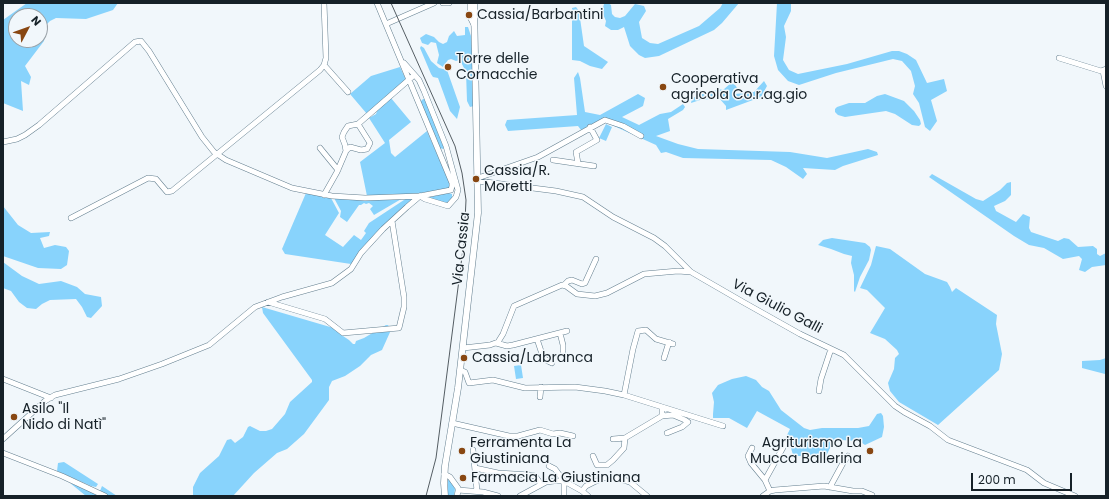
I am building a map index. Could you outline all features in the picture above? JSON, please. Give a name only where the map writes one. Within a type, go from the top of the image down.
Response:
[{"type":"main road","name":"Via Cassia","points":[[445,496],[444,474],[460,370],[477,234],[478,179],[474,3]]},
{"type":"street","points":[[72,218],[148,178],[156,179],[166,191],[171,192],[324,65],[326,52],[324,3]]},
{"type":"street","points":[[377,3],[410,80],[439,154],[450,172],[458,190],[450,205],[446,206],[420,196]]},
{"type":"street","points":[[386,24],[434,3]]},
{"type":"street","points":[[443,3],[450,3]]},
{"type":"street","points":[[470,3],[470,17],[474,25]]},
{"type":"street","points":[[3,142],[22,137],[135,42],[141,41],[150,51],[202,137],[216,154],[226,160],[286,186],[324,195],[366,198],[420,196],[451,190]]},
{"type":"street","points":[[1059,58],[1105,70],[1106,86]]},
{"type":"street","points":[[401,60],[419,80],[448,150],[452,186],[451,190],[455,198]]},
{"type":"street","points":[[324,65],[348,92]]},
{"type":"street","points":[[346,151],[342,137],[348,126],[358,124],[412,77],[416,77]]},
{"type":"street","points":[[417,98],[425,94]]},
{"type":"street","points":[[478,179],[538,157],[602,120],[608,120],[623,126],[641,136]]},
{"type":"street","points":[[324,195],[338,170],[346,151],[350,147],[361,150],[367,149],[370,143],[358,124]]},
{"type":"street","points":[[578,163],[576,152],[598,140],[590,127]]},
{"type":"street","points":[[320,148],[338,170]]},
{"type":"street","points":[[439,154],[448,150]]},
{"type":"street","points":[[553,160],[594,166]]},
{"type":"street","points":[[478,179],[556,191],[583,197],[613,217],[654,238],[665,246],[691,272]]},
{"type":"street","points":[[3,439],[45,401],[51,398],[119,379],[162,364],[209,344],[251,309],[268,302],[332,283],[351,269],[361,253],[392,221],[420,196]]},
{"type":"street","points":[[268,302],[325,319],[343,333],[399,328],[403,316],[404,306],[403,288],[392,221]]},
{"type":"street","points":[[496,343],[500,340],[503,334],[514,306],[564,285],[568,281],[572,280],[582,284],[584,283],[596,259]]},
{"type":"street","name":"Via Giulio Galli","points":[[564,285],[579,294],[596,296],[607,293],[644,274],[678,271],[691,272],[800,334],[844,355],[896,406],[930,426],[948,440],[1024,469],[1044,483],[1075,496]]},
{"type":"street","points":[[624,395],[638,331],[646,330],[656,339],[671,343],[664,358]]},
{"type":"street","points":[[463,348],[496,343],[507,346],[567,331]]},
{"type":"street","points":[[560,333],[563,351]]},
{"type":"street","points":[[537,339],[543,357],[552,363]]},
{"type":"street","points":[[819,391],[821,379],[831,349]]},
{"type":"street","points":[[460,370],[465,372],[469,383],[493,380],[525,388],[575,386],[624,395],[723,426]]},
{"type":"street","points":[[3,379],[51,398]]},
{"type":"street","points":[[540,397],[541,387]]},
{"type":"street","points":[[662,407],[662,416]]},
{"type":"street","points":[[613,440],[625,438],[662,416],[672,415],[688,422],[682,427],[667,433]]},
{"type":"street","points":[[452,423],[509,436],[518,436],[540,430],[552,434],[560,433],[573,436]]},
{"type":"street","points":[[593,456],[597,464],[607,465],[624,448],[625,438]]},
{"type":"street","points":[[765,480],[785,444]]},
{"type":"street","points":[[752,448],[748,456],[751,464],[765,480],[770,491]]},
{"type":"street","points":[[473,450],[477,492]]},
{"type":"street","points":[[3,453],[62,476],[105,496]]},
{"type":"street","points":[[830,487],[848,456]]},
{"type":"street","points":[[550,466],[555,469],[564,481],[588,496]]},
{"type":"street","points":[[475,468],[498,473],[533,475],[541,484]]},
{"type":"street","points":[[444,474],[450,477],[458,490]]},
{"type":"street","points":[[582,491],[586,486],[594,482],[604,478],[613,477],[630,482],[647,496]]},
{"type":"street","points":[[520,496],[541,484],[554,481],[564,481]]},
{"type":"street","points":[[564,481],[564,496]]},
{"type":"street","points":[[763,496],[770,491],[775,490],[824,486],[853,491],[862,490],[872,495]]},
{"type":"street","points":[[458,490],[498,496]]},
{"type":"street","points":[[456,496],[458,490]]},
{"type":"shaded area","points":[[27,3],[118,3],[113,10],[86,19],[56,18],[48,23],[48,8],[20,8]]},
{"type":"shaded area","points":[[608,3],[611,5],[612,14],[615,17],[620,18],[625,16],[635,4],[644,6],[646,11],[639,22],[642,38],[650,43],[658,44],[699,26],[720,8],[723,3],[739,3],[714,30],[659,56],[645,58],[639,55],[630,46],[624,27],[618,30],[611,30],[605,26],[606,21],[602,12],[604,4]]},
{"type":"shaded area","points":[[777,3],[791,3],[791,11],[784,26],[786,37],[783,60],[789,70],[798,74],[847,64],[892,51],[899,51],[916,60],[927,83],[944,79],[947,91],[931,100],[937,121],[930,131],[925,127],[919,103],[913,94],[915,86],[911,71],[902,61],[893,59],[836,73],[799,85],[788,81],[778,70],[774,56]]},
{"type":"shaded area","points":[[576,7],[579,11],[584,46],[608,62],[602,69],[590,66],[580,61],[572,60],[572,8]]},
{"type":"shaded area","points":[[8,16],[8,48],[39,48],[25,66],[31,77],[29,85],[21,81],[23,111],[3,103],[3,20]]},
{"type":"shaded area","points":[[465,27],[468,27],[471,36],[474,75],[474,106],[470,107],[467,101],[466,72],[460,60],[448,60],[443,67],[437,63],[439,55],[436,43],[431,42],[428,45],[422,43],[420,38],[426,34],[434,37],[443,44],[447,42],[449,36],[454,31],[457,36],[465,35]]},
{"type":"shaded area","points":[[421,46],[424,48],[431,61],[439,68],[447,70],[460,107],[457,119],[450,111],[438,78],[433,77],[431,74],[420,48]]},
{"type":"shaded area","points":[[400,67],[406,80],[367,114],[350,94],[371,76]]},
{"type":"shaded area","points":[[578,72],[585,112],[600,115],[638,94],[645,98],[643,106],[622,117],[639,125],[660,114],[671,112],[683,104],[685,107],[683,110],[668,119],[670,131],[656,136],[678,144],[698,149],[790,152],[827,158],[868,149],[877,152],[878,155],[835,170],[803,168],[807,174],[803,179],[786,167],[771,160],[683,158],[666,152],[661,153],[656,145],[605,122],[602,119],[581,130],[578,126],[508,131],[505,125],[507,120],[577,115],[574,78]]},
{"type":"shaded area","points":[[764,81],[767,86],[761,97],[726,110],[726,106],[719,98],[700,100],[691,103],[692,99],[699,94],[708,94],[718,89],[723,90],[731,83],[738,89],[735,94],[754,92]]},
{"type":"shaded area","points":[[885,94],[904,101],[914,111],[921,124],[919,126],[912,125],[895,114],[886,111],[845,117],[838,115],[835,112],[837,107],[849,103],[865,103],[877,96]]},
{"type":"shaded area","points":[[391,98],[411,122],[389,140],[391,153],[395,157],[427,131],[451,186],[449,188],[413,194],[367,196],[360,162],[385,143],[369,118],[376,114],[378,108]]},
{"type":"shaded area","points":[[425,99],[444,148],[443,149],[440,148],[420,102]]},
{"type":"shaded area","points":[[606,124],[612,127],[606,141],[599,138]]},
{"type":"shaded area","points":[[932,174],[976,199],[983,201],[1000,190],[1007,183],[1011,182],[1011,195],[1005,201],[994,206],[996,211],[1016,222],[1023,214],[1030,217],[1029,228],[1031,232],[1058,241],[1064,238],[1069,239],[1078,247],[1093,246],[1097,249],[1097,254],[1100,256],[1106,253],[1106,265],[1092,267],[1085,272],[1079,270],[1082,259],[1079,256],[1063,259],[1044,248],[1029,245],[929,177]]},
{"type":"shaded area","points":[[306,193],[331,198],[339,213],[325,235],[343,247],[354,235],[361,240],[366,233],[364,231],[369,223],[407,198],[415,197],[351,264],[285,254],[282,249]]},
{"type":"shaded area","points":[[448,193],[452,194],[452,199],[447,203],[429,198],[430,197]]},
{"type":"shaded area","points":[[334,198],[403,198],[374,215],[370,209],[373,206],[369,203],[359,205],[347,222],[340,217],[341,211]]},
{"type":"shaded area","points":[[3,206],[18,225],[31,233],[50,232],[49,236],[40,238],[44,248],[55,245],[66,247],[69,251],[67,265],[61,269],[38,268],[3,256]]},
{"type":"shaded area","points":[[832,238],[865,243],[870,247],[871,250],[869,260],[860,277],[855,292],[854,275],[851,263],[852,256],[818,245],[823,240]]},
{"type":"shaded area","points":[[876,246],[890,249],[925,274],[947,282],[952,292],[956,288],[997,315],[996,324],[1002,354],[999,370],[938,425],[899,402],[890,391],[888,383],[894,369],[895,358],[899,354],[897,350],[885,339],[870,333],[885,308],[867,290],[860,288],[871,265]]},
{"type":"shaded area","points":[[3,262],[22,276],[39,284],[61,281],[77,287],[85,294],[101,297],[102,306],[91,318],[87,317],[76,299],[50,300],[36,309],[27,308],[19,302],[11,291],[3,288]]},
{"type":"shaded area","points":[[262,307],[337,329],[340,334],[353,344],[386,325],[388,325],[391,330],[382,350],[371,355],[360,366],[345,376],[332,381],[329,387],[329,400],[304,434],[287,449],[277,453],[254,473],[233,496],[193,496],[193,487],[200,473],[219,456],[227,440],[231,439],[235,443],[243,437],[250,426],[260,431],[272,429],[285,414],[290,402],[312,382],[263,313]]},
{"type":"shaded area","points":[[1106,358],[1106,374],[1082,368],[1082,361],[1100,360]]},
{"type":"shaded area","points":[[521,365],[523,378],[516,379],[514,366]]},
{"type":"shaded area","points":[[746,376],[756,380],[762,387],[769,391],[781,410],[804,428],[810,430],[822,428],[858,428],[869,426],[877,414],[881,413],[883,416],[884,427],[882,437],[865,445],[859,441],[841,440],[832,444],[826,456],[799,456],[793,455],[791,448],[785,439],[790,429],[757,411],[747,428],[729,418],[713,418],[714,402],[712,393],[718,385],[732,379]]},
{"type":"shaded area","points":[[64,462],[98,484],[96,487],[57,471],[58,463]]},
{"type":"shaded area","points":[[448,480],[450,480],[455,489],[454,496],[448,496]]},
{"type":"shaded area","points":[[70,483],[102,496],[86,496]]},
{"type":"shaded area","points":[[102,486],[117,496],[108,496],[100,491]]},
{"type":"railway","points":[[391,3],[455,146],[462,173],[466,200],[464,241],[436,458],[426,496]]},
{"type":"place","name":"Cassia/Barbantini","points":[[469,15]]},
{"type":"place","name":"Torre delle Cornacchie","points":[[448,67]]},
{"type":"place","name":"Cooperativa agricola Co.r.ag.gio","points":[[663,87]]},
{"type":"place","name":"Cassia/R. Moretti","points":[[476,179]]},
{"type":"place","name":"Cassia/Labranca","points":[[464,358]]},
{"type":"place","name":"Asilo \"Il Nido di Natì\"","points":[[14,417]]},
{"type":"place","name":"Ferramenta La Giustiniana","points":[[462,451]]},
{"type":"place","name":"Agriturismo La Mucca Ballerina","points":[[870,451]]},
{"type":"place","name":"Farmacia La Giustiniana","points":[[463,478]]}]
